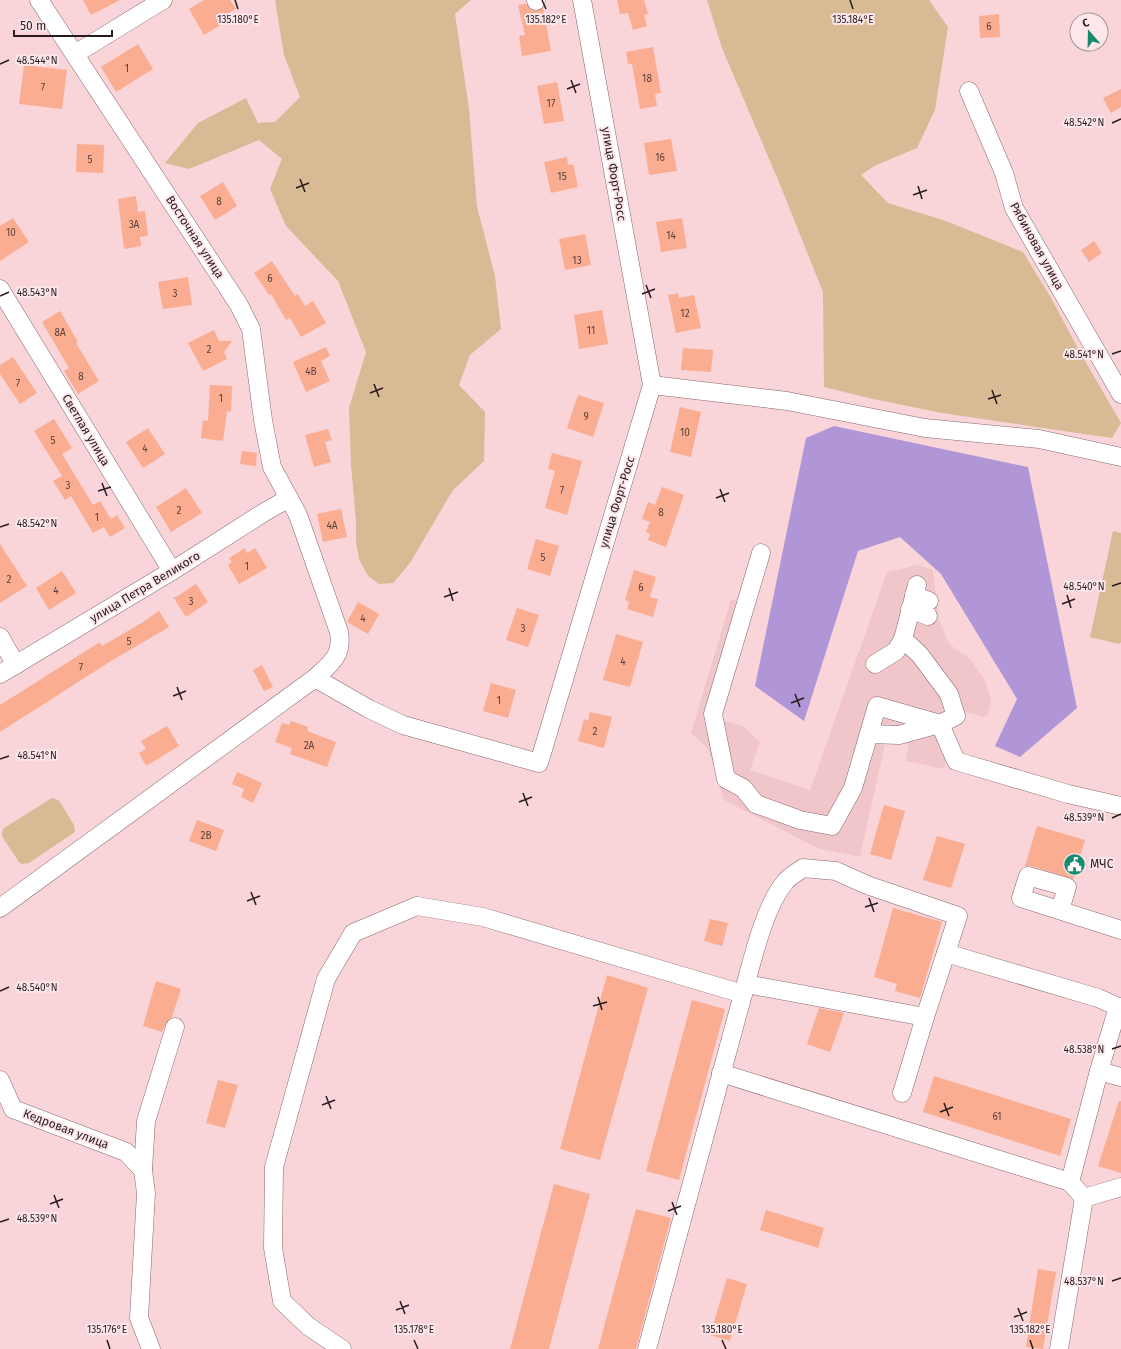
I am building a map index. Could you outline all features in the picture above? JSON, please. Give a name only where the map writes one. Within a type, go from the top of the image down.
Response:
[{"type":"street","name":"Восточная улица","points":[[0,908],[315,678],[335,658],[339,651],[340,641],[339,632],[298,515],[272,467],[263,420],[251,329],[247,320],[239,304],[39,0]]},
{"type":"street","points":[[75,54],[163,0]]},
{"type":"street","name":"улица Форт-Росс","points":[[315,678],[369,709],[403,725],[539,763],[652,385],[582,0]]},
{"type":"street","name":"Рябиновая улица","points":[[969,91],[1004,173],[1014,208],[1121,394]]},
{"type":"street","name":"Светлая улица","points":[[0,289],[172,571]]},
{"type":"street","points":[[652,385],[787,401],[925,428],[1039,439],[1121,457]]},
{"type":"street","name":"улица Петра Великого","points":[[0,674],[172,571],[289,498]]},
{"type":"street","points":[[761,552],[713,714],[726,779],[744,788],[756,804],[800,820],[832,826],[853,788],[877,706],[940,724]]},
{"type":"street","points":[[875,664],[896,651],[903,639],[919,601]]},
{"type":"street","points":[[0,637],[16,665]]},
{"type":"street","points":[[869,734],[898,735],[940,724],[956,716],[949,694],[927,653],[903,639]]},
{"type":"street","points":[[940,724],[956,761],[1068,794],[1121,806]]},
{"type":"street","points":[[647,1349],[744,989],[765,920],[778,892],[786,880],[803,868],[836,871],[868,886],[958,916],[902,1093]]},
{"type":"street","points":[[342,1349],[308,1326],[282,1301],[273,1248],[274,1167],[326,979],[353,933],[417,906],[483,917],[744,989],[925,1017]]},
{"type":"street","points":[[1060,910],[1121,930]]},
{"type":"street","points":[[946,953],[1098,998],[1119,1008],[1099,1071],[1070,1182]]},
{"type":"street","points":[[151,1349],[139,1318],[146,1193],[143,1170],[146,1121],[175,1027]]},
{"type":"street","points":[[1099,1071],[1121,1077]]},
{"type":"street","points":[[721,1073],[1070,1182],[1084,1198]]},
{"type":"street","name":"Кедровая улица","points":[[0,1080],[13,1109],[126,1152],[143,1170]]},
{"type":"street","points":[[1084,1198],[1121,1187]]},
{"type":"street","points":[[1059,1349],[1084,1198]]},
{"type":"shaded area","points":[[275,0],[471,0],[455,14],[469,109],[477,207],[495,276],[501,329],[470,355],[459,385],[485,412],[484,461],[453,490],[410,563],[393,583],[379,584],[368,576],[359,559],[356,542],[349,408],[366,352],[338,281],[286,226],[270,189],[282,159],[259,140],[189,169],[165,163],[198,123],[246,98],[258,123],[275,122],[300,97],[284,55]]},
{"type":"shaded area","points":[[707,0],[929,0],[948,27],[935,110],[917,148],[874,166],[861,175],[888,203],[946,221],[1023,252],[1051,298],[1121,423],[1112,438],[942,413],[824,387],[823,292],[781,187],[722,48]]},
{"type":"shaded area","points":[[834,426],[1028,467],[1077,708],[1020,757],[995,746],[1017,699],[941,574],[900,537],[858,551],[804,721],[755,686],[806,438]]},
{"type":"shaded area","points":[[1113,531],[1121,533],[1121,642],[1119,644],[1090,637]]},
{"type":"shaded area","points":[[919,565],[933,570],[939,619],[949,644],[970,659],[985,680],[991,700],[987,717],[957,711],[944,769],[906,761],[909,744],[886,740],[860,857],[817,848],[724,800],[708,749],[691,733],[731,599],[748,605],[714,718],[743,726],[760,742],[750,770],[810,790],[887,572]]},
{"type":"shaded area","points":[[52,798],[60,802],[74,825],[75,832],[29,863],[22,864],[19,862],[2,837],[3,829]]},
{"type":"building","points":[[83,0],[120,0],[91,15]]},
{"type":"building","points":[[204,0],[230,0],[236,9],[223,16],[226,22],[204,35],[189,9]]},
{"type":"building","points":[[617,0],[644,0],[648,14],[644,15],[647,26],[633,30],[628,13],[620,14]]},
{"type":"building","points":[[526,4],[531,10],[536,11],[543,8],[551,51],[522,56],[519,36],[525,35],[518,5]]},
{"type":"building","points":[[999,14],[1000,37],[980,38],[979,16]]},
{"type":"building","points":[[138,44],[153,69],[116,92],[101,67]]},
{"type":"building","points":[[653,47],[661,93],[655,94],[657,106],[640,109],[632,64],[628,64],[626,52]]},
{"type":"building","points":[[24,65],[67,70],[62,109],[19,104]]},
{"type":"building","points":[[557,82],[564,121],[544,124],[537,86]]},
{"type":"building","points":[[1121,89],[1121,107],[1111,113],[1103,98]]},
{"type":"building","points":[[671,139],[677,171],[649,175],[644,143]]},
{"type":"building","points":[[77,144],[104,145],[103,173],[76,172]]},
{"type":"building","points":[[567,157],[568,165],[573,164],[578,187],[551,193],[544,162]]},
{"type":"building","points":[[223,182],[237,206],[215,220],[200,196]]},
{"type":"building","points":[[136,196],[138,212],[145,211],[148,236],[140,237],[141,246],[124,249],[118,199]]},
{"type":"building","points":[[13,218],[29,242],[0,261],[0,226]]},
{"type":"building","points":[[682,218],[687,248],[661,252],[656,222]]},
{"type":"building","points":[[585,234],[591,265],[565,270],[559,239]]},
{"type":"building","points":[[1094,241],[1102,253],[1089,262],[1081,250]]},
{"type":"building","points":[[272,261],[295,296],[298,294],[305,306],[313,301],[326,323],[301,337],[290,318],[286,320],[271,294],[269,295],[254,273]]},
{"type":"building","points":[[188,277],[192,305],[163,309],[158,282]]},
{"type":"building","points":[[678,293],[679,298],[694,295],[701,328],[676,333],[668,295]]},
{"type":"building","points":[[602,310],[608,344],[579,349],[574,315]]},
{"type":"building","points":[[60,311],[78,342],[76,343],[99,381],[78,394],[64,371],[69,368],[42,322]]},
{"type":"building","points":[[214,330],[219,341],[232,341],[224,352],[227,359],[203,371],[188,343]]},
{"type":"building","points":[[326,347],[330,356],[321,361],[330,381],[306,392],[293,362]]},
{"type":"building","points":[[683,348],[713,350],[711,372],[681,370]]},
{"type":"building","points":[[13,357],[37,393],[20,404],[0,374],[0,365]]},
{"type":"building","points":[[210,385],[232,386],[231,412],[227,411],[223,441],[201,438],[203,420],[208,421]]},
{"type":"building","points":[[578,395],[604,403],[593,437],[567,428]]},
{"type":"building","points":[[680,407],[701,412],[691,457],[670,452]]},
{"type":"building","points":[[54,419],[72,448],[62,454],[93,505],[100,501],[111,519],[117,515],[125,528],[110,537],[104,527],[93,533],[71,496],[65,500],[53,481],[62,476],[34,431]]},
{"type":"building","points":[[148,428],[165,454],[143,468],[126,442]]},
{"type":"building","points":[[328,429],[332,440],[325,442],[331,462],[314,467],[305,435]]},
{"type":"building","points":[[242,451],[257,453],[256,466],[240,464]]},
{"type":"building","points":[[552,453],[582,461],[567,515],[545,508],[555,471],[548,469]]},
{"type":"building","points":[[662,487],[684,495],[666,547],[648,540],[650,534],[646,532],[650,522],[642,519],[648,502],[655,505]]},
{"type":"building","points":[[186,488],[202,513],[171,532],[156,507]]},
{"type":"building","points":[[341,509],[347,537],[323,542],[317,514]]},
{"type":"building","points":[[536,539],[559,546],[550,576],[527,569]]},
{"type":"building","points":[[0,544],[27,586],[0,603]]},
{"type":"building","points":[[245,548],[247,553],[255,548],[267,568],[239,584],[228,565],[232,562],[229,558]]},
{"type":"building","points":[[634,570],[656,577],[650,597],[658,599],[653,617],[627,609],[629,602],[625,600]]},
{"type":"building","points":[[62,571],[76,593],[49,610],[36,588]]},
{"type":"building","points":[[196,584],[208,602],[186,617],[173,597],[176,597]]},
{"type":"building","points":[[358,602],[379,614],[368,634],[347,622]]},
{"type":"building","points":[[517,608],[539,615],[528,647],[506,640]]},
{"type":"building","points":[[159,611],[169,627],[111,661],[0,732],[0,705],[100,642],[102,646]]},
{"type":"building","points":[[616,634],[643,642],[630,687],[603,680]]},
{"type":"building","points":[[262,665],[273,687],[264,691],[253,670]]},
{"type":"building","points":[[491,683],[516,690],[508,718],[483,711]]},
{"type":"building","points":[[590,712],[612,717],[604,748],[578,741],[584,719],[588,721]]},
{"type":"building","points":[[291,721],[308,727],[307,731],[336,742],[327,767],[290,754],[292,748],[275,742],[282,723],[289,725]]},
{"type":"building","points":[[167,726],[179,746],[146,766],[139,753],[146,749],[141,741]]},
{"type":"building","points":[[237,772],[262,783],[253,803],[241,797],[244,789],[232,784]]},
{"type":"building","points":[[884,805],[905,811],[891,860],[870,854]]},
{"type":"building","points":[[197,820],[224,830],[216,851],[189,841]]},
{"type":"building","points":[[1037,826],[1085,840],[1073,879],[1031,866],[1025,866]]},
{"type":"building","points":[[937,836],[965,844],[951,888],[923,880]]},
{"type":"building","points":[[893,908],[942,922],[920,998],[895,991],[897,984],[874,977]]},
{"type":"building","points":[[710,919],[728,923],[722,946],[704,941]]},
{"type":"building","points":[[607,975],[648,988],[600,1160],[560,1149]]},
{"type":"building","points":[[156,981],[181,989],[172,1017],[168,1020],[162,1032],[143,1026]]},
{"type":"building","points":[[692,1000],[725,1009],[679,1180],[646,1171]]},
{"type":"building","points":[[819,1008],[844,1013],[830,1052],[807,1044]]},
{"type":"building","points":[[934,1076],[1071,1119],[1060,1156],[923,1112]]},
{"type":"building","points":[[218,1080],[238,1085],[225,1128],[206,1123]]},
{"type":"building","points":[[1119,1101],[1121,1101],[1121,1173],[1098,1166]]},
{"type":"building","points":[[554,1184],[590,1194],[549,1349],[510,1349]]},
{"type":"building","points":[[636,1209],[671,1218],[636,1349],[598,1349]]},
{"type":"building","points":[[766,1210],[824,1228],[818,1248],[760,1230]]},
{"type":"building","points":[[1038,1269],[1056,1272],[1043,1349],[1026,1347]]},
{"type":"building","points":[[727,1278],[747,1284],[730,1341],[710,1335]]},
{"type":"place","name":"МЧС","points":[[1074,864]]}]
